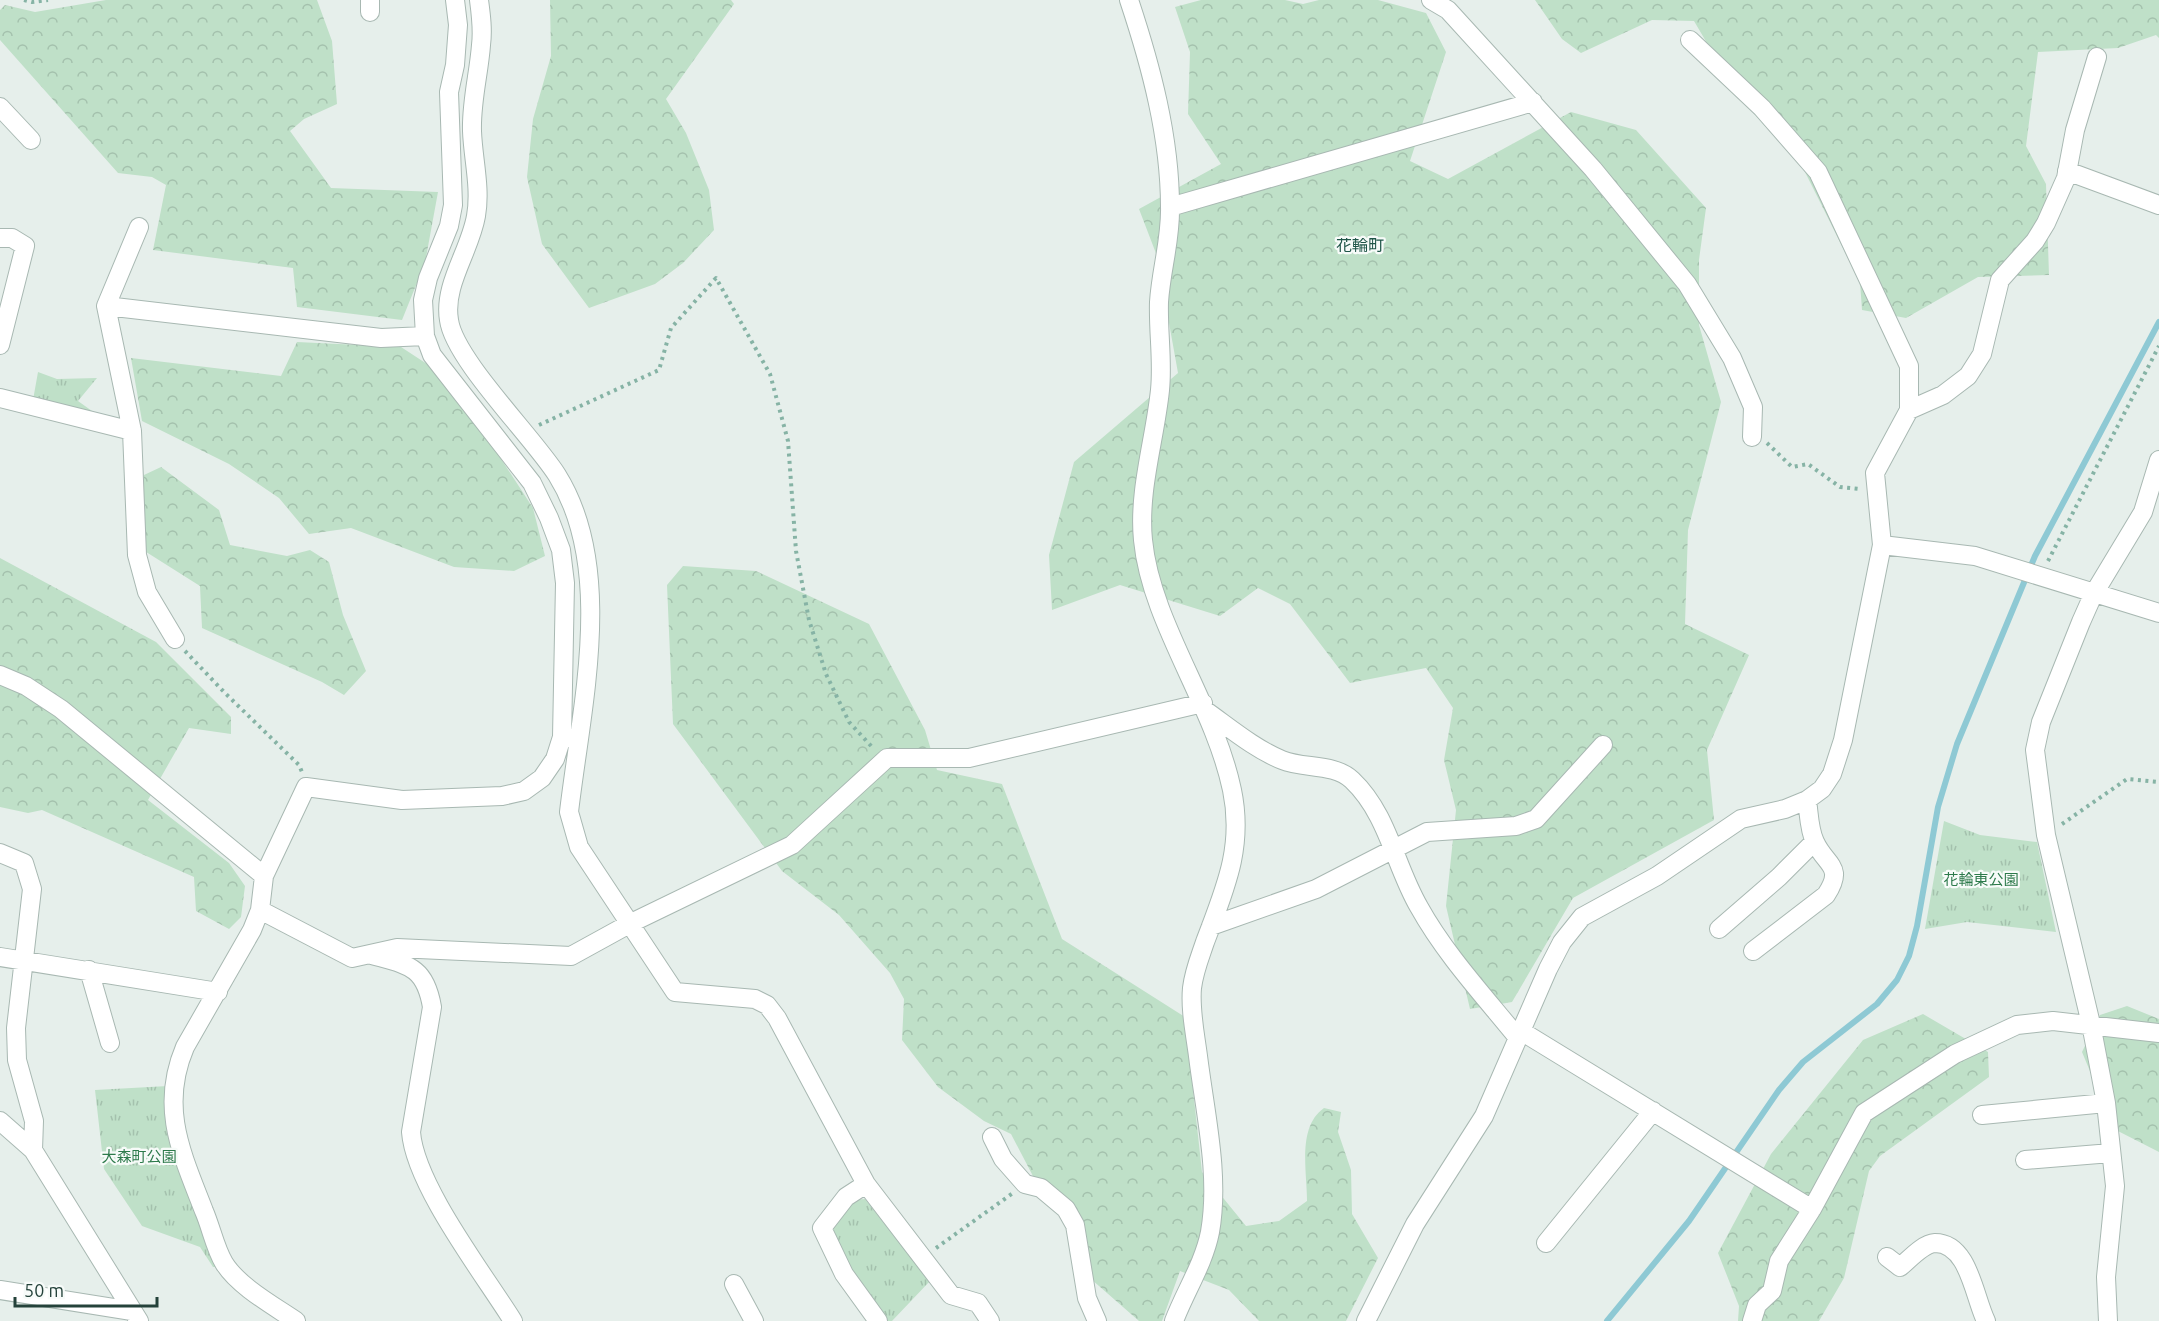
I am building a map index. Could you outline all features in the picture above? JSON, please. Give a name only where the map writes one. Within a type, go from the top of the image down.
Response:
[{"type":"street","points":[[455,0],[458,25],[456,55],[449,92],[453,205],[449,226],[428,278],[423,300],[425,336],[432,355],[532,483],[561,550],[565,584],[571,738],[569,812],[572,830],[579,847],[675,992],[754,999],[767,1005],[777,1018],[866,1184],[951,1295],[978,1303],[990,1321]]},
{"type":"street","points":[[296,1321],[252,1290],[225,1264],[180,1147],[172,1107],[180,1060],[260,910],[264,876],[306,787],[402,800],[502,796],[524,791],[542,778],[571,738],[591,585],[582,528],[557,475],[462,352],[449,321],[448,301],[470,239],[478,199],[472,130],[482,31],[479,0]]},
{"type":"street","points":[[1129,0],[1146,52],[1157,97],[1170,207],[1168,246],[1160,289],[1161,377],[1142,510],[1143,539],[1154,590],[1204,707],[1231,786],[1238,830],[1236,845],[1211,926],[1194,971],[1191,993],[1212,1166],[1213,1205],[1209,1236],[1174,1321]]},
{"type":"street","points":[[1431,0],[1448,10],[1533,102],[1593,169],[1687,284],[1732,358],[1752,407],[1752,437]]},
{"type":"street","points":[[1366,1321],[1415,1224],[1484,1116],[1557,951],[1582,917],[1657,876],[1741,819],[1785,809],[1807,800],[1822,789],[1832,774],[1843,740],[1882,545],[1875,473],[1909,410],[1909,366],[1818,172],[1761,108],[1690,40]]},
{"type":"street","points":[[1909,410],[1943,395],[1968,376],[1982,354],[2000,280],[2035,241],[2046,223],[2067,171],[2097,57]]},
{"type":"street","points":[[1170,207],[1533,102]]},
{"type":"street","points":[[0,107],[31,140]]},
{"type":"street","points":[[2067,171],[2159,205]]},
{"type":"street","points":[[139,227],[106,306],[132,431],[137,555],[147,592],[175,639]]},
{"type":"street","points":[[0,238],[12,238],[25,246],[0,345]]},
{"type":"street","points":[[106,306],[381,338],[425,336]]},
{"type":"street","points":[[0,398],[132,431]]},
{"type":"street","points":[[2108,1321],[2106,1277],[2115,1186],[2106,1103],[2091,1024],[2046,835],[2037,767],[2037,737],[2094,595],[2143,512],[2159,460]]},
{"type":"street","points":[[1882,545],[1975,556],[2094,595],[2159,613]]},
{"type":"street","points":[[0,675],[26,686],[61,709],[264,876]]},
{"type":"street","points":[[260,910],[352,958],[397,948],[571,956],[631,923],[792,845],[887,758],[969,758],[1204,707],[1248,741],[1284,761],[1332,769],[1350,777],[1369,799],[1394,848],[1418,906],[1446,947],[1519,1034],[1812,1209]]},
{"type":"street","points":[[1211,926],[1317,889],[1426,832],[1516,826],[1536,819],[1603,745]]},
{"type":"street","points":[[1753,951],[1826,895],[1834,883],[1835,874],[1831,863],[1814,842],[1807,800]]},
{"type":"street","points":[[1719,929],[1779,877],[1814,842]]},
{"type":"street","points":[[0,852],[24,863],[32,889],[26,960],[16,1028],[16,1060],[34,1121],[33,1150]]},
{"type":"street","points":[[370,954],[408,965],[422,976],[429,993],[432,1007],[411,1132],[412,1151],[433,1195],[513,1321]]},
{"type":"street","points":[[0,957],[218,992]]},
{"type":"street","points":[[89,970],[110,1043]]},
{"type":"street","points":[[1752,1321],[1757,1305],[1772,1291],[1779,1261],[1812,1209],[1864,1113],[1955,1054],[2017,1025],[2053,1021],[2159,1033]]},
{"type":"street","points":[[1982,1115],[2106,1103]]},
{"type":"street","points":[[1546,1243],[1653,1112]]},
{"type":"street","points":[[0,1121],[33,1150],[135,1316]]},
{"type":"street","points":[[992,1137],[1003,1159],[1026,1184],[1041,1188],[1066,1209],[1075,1225],[1087,1298],[1097,1321]]},
{"type":"street","points":[[2025,1160],[2111,1153]]},
{"type":"street","points":[[866,1184],[846,1197],[822,1228],[844,1274],[878,1321]]},
{"type":"street","points":[[1887,1257],[1900,1267],[1922,1248],[1934,1243],[1949,1247],[1961,1256],[1968,1268],[1976,1300],[1986,1321]]},
{"type":"street","points":[[734,1284],[754,1321]]},
{"type":"street","points":[[0,1290],[135,1316]]},
{"type":"path","points":[[24,0],[32,2],[48,0]]},
{"type":"path","points":[[525,432],[659,370],[671,328],[716,278],[770,374],[788,441],[796,551],[809,620],[826,674],[849,722],[871,746],[887,758]]},
{"type":"path","points":[[2040,577],[2159,346]]},
{"type":"path","points":[[1752,437],[1770,444],[1792,467],[1808,464],[1840,487],[1877,491]]},
{"type":"path","points":[[175,639],[225,693],[299,765],[306,787]]},
{"type":"path","points":[[2046,835],[2127,779],[2159,782]]},
{"type":"path","points":[[923,1258],[1026,1184]]},
{"type":"green space","points":[[106,0],[317,0],[332,41],[337,104],[304,119],[290,131],[331,188],[438,192],[425,263],[402,320],[297,307],[293,268],[153,250],[166,185],[152,177],[118,173],[0,40],[0,10],[5,5],[35,12]]},
{"type":"green space","points":[[550,0],[731,0],[734,4],[666,99],[686,133],[709,190],[714,230],[683,263],[655,284],[589,308],[542,244],[527,177],[533,119],[551,56]]},
{"type":"green space","points":[[1201,0],[1285,0],[1303,4],[1319,0],[1378,0],[1426,13],[1446,52],[1410,161],[1448,179],[1571,112],[1636,130],[1706,208],[1699,260],[1699,325],[1721,402],[1688,530],[1685,624],[1749,655],[1707,750],[1714,820],[1573,898],[1512,1002],[1470,1009],[1446,906],[1456,810],[1444,760],[1453,708],[1426,668],[1350,683],[1290,604],[1258,588],[1220,616],[1120,585],[1052,610],[1049,555],[1074,462],[1178,373],[1157,256],[1139,209],[1221,164],[1188,114],[1190,52],[1175,7]]},
{"type":"green space","points":[[1535,0],[2159,0],[2159,38],[2156,35],[2118,48],[2038,52],[2026,146],[2046,184],[2049,275],[1978,277],[1906,318],[1862,310],[1860,282],[1803,168],[1738,96],[1694,21],[1652,20],[1581,53],[1562,39]]},
{"type":"green space","points":[[297,342],[401,347],[427,364],[492,445],[533,508],[545,556],[514,571],[454,567],[351,528],[309,534],[279,498],[229,464],[142,421],[131,358],[281,376]]},
{"type":"green space","points":[[38,372],[57,379],[97,378],[78,401],[99,416],[33,400]]},
{"type":"green space","points":[[161,467],[219,510],[230,545],[287,556],[310,550],[329,562],[343,615],[366,671],[344,695],[322,682],[202,628],[200,586],[143,550],[144,475]]},
{"type":"green space","points":[[0,558],[156,642],[231,717],[231,734],[189,728],[148,800],[229,863],[245,886],[241,917],[229,929],[196,911],[194,877],[42,810],[28,813],[0,807]]},
{"type":"green space","points":[[683,566],[756,571],[869,624],[925,730],[937,770],[1002,784],[1062,939],[1185,1017],[1202,1172],[1246,1226],[1279,1221],[1307,1201],[1305,1150],[1310,1126],[1324,1108],[1341,1112],[1338,1132],[1351,1170],[1352,1214],[1378,1258],[1346,1321],[1259,1321],[1229,1290],[1180,1271],[1162,1321],[1139,1321],[1091,1279],[1073,1203],[1034,1178],[1011,1134],[984,1121],[938,1087],[902,1040],[904,999],[890,973],[839,915],[782,871],[673,724],[667,585]]},
{"type":"green space","name":"花輪東公園","points":[[1944,821],[1980,835],[2037,842],[2056,932],[1967,922],[1925,929]]},
{"type":"green space","points":[[2127,1006],[2159,1019],[2159,1152],[2114,1129],[2082,1052],[2100,1015]]},
{"type":"green space","points":[[1923,1014],[1988,1052],[1989,1077],[1880,1156],[1869,1171],[1844,1278],[1819,1321],[1738,1321],[1739,1306],[1718,1253],[1771,1154],[1863,1040]]},
{"type":"green space","name":"大森町公園","points":[[168,1086],[223,1267],[213,1267],[200,1247],[142,1226],[104,1169],[95,1090]]},
{"type":"green space","points":[[865,1199],[930,1281],[892,1321],[886,1321],[874,1309],[829,1229],[852,1200]]},
{"type":"waterway","points":[[1607,1321],[1689,1221],[1779,1090],[1803,1062],[1877,1004],[1897,980],[1909,956],[1917,926],[1938,807],[1957,744],[2035,556],[2159,322]]},
{"type":"district","name":"花輪町","points":[[1360,245]]}]
